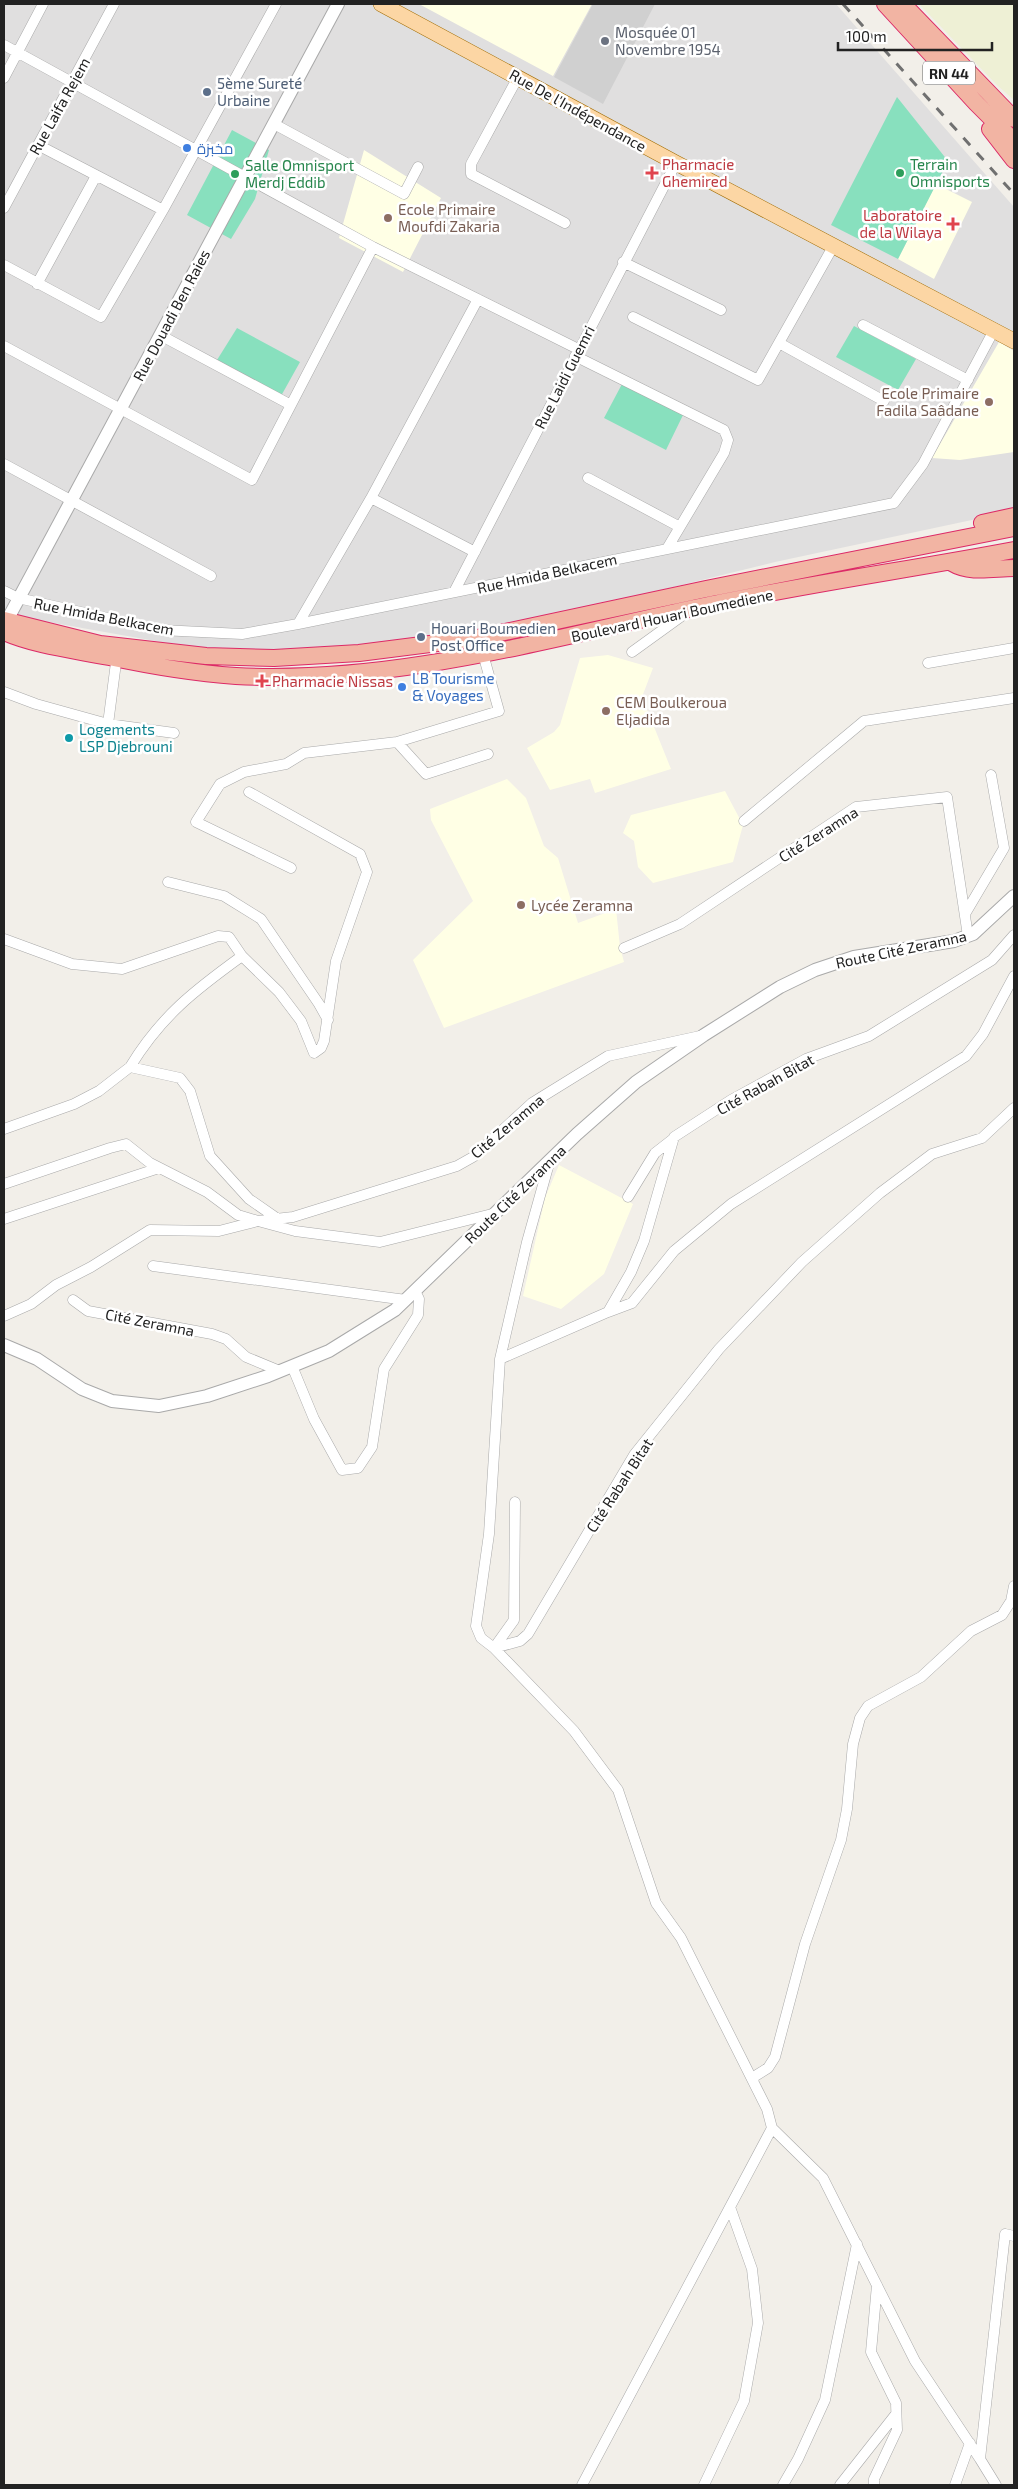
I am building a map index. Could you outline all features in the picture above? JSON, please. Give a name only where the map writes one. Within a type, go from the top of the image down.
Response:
[{"type":"highway","name":"RN 44","points":[[885,4],[976,103],[1014,140]]},
{"type":"highway","name":"RN 44","points":[[903,4],[1014,119]]},
{"type":"highway","points":[[976,103],[985,123],[1014,160]]},
{"type":"highway","points":[[706,590],[710,582],[718,577],[1014,516]]},
{"type":"highway","name":"Boulevard Houari Boumediene","points":[[117,653],[274,658],[401,649],[477,638],[1014,528]]},
{"type":"highway","name":"Boulevard Houari Boumediene","points":[[4,625],[18,638],[117,653],[188,671],[237,676],[369,672],[482,654],[693,608],[1014,550]]},
{"type":"highway","points":[[950,562],[962,569],[971,570],[1014,568]]},
{"type":"main road","name":"Rue De l'Indépendance","points":[[381,4],[676,163],[1014,341]]},
{"type":"street","points":[[4,78],[43,4]]},
{"type":"street","name":"Rue Laifa Rejem","points":[[4,208],[114,4]]},
{"type":"street","points":[[4,265],[101,317],[276,4]]},
{"type":"street","name":"Rue Douadi Ben Raies","points":[[4,625],[338,4]]},
{"type":"street","points":[[4,45],[373,247],[478,299],[576,353],[724,430],[728,440],[724,453],[668,547]]},
{"type":"street","points":[[518,77],[471,164],[471,174],[565,223]]},
{"type":"street","points":[[274,124],[404,194],[418,167]]},
{"type":"street","points":[[38,145],[162,210]]},
{"type":"street","name":"Rue Laidi Guemri","points":[[454,592],[623,262],[676,163]]},
{"type":"street","points":[[38,284],[96,176]]},
{"type":"street","points":[[633,318],[758,380],[834,245]]},
{"type":"street","points":[[4,346],[252,480],[373,247]]},
{"type":"street","points":[[623,262],[721,310]]},
{"type":"street","points":[[298,624],[371,498],[478,299]]},
{"type":"street","points":[[863,325],[968,380]]},
{"type":"street","name":"Rue Hmida Belkacem","points":[[4,591],[18,598],[161,630],[242,634],[894,503],[923,464],[994,330]]},
{"type":"street","points":[[160,335],[291,406]]},
{"type":"street","points":[[779,343],[884,401]]},
{"type":"street","points":[[4,464],[211,576]]},
{"type":"street","points":[[588,478],[680,527]]},
{"type":"street","points":[[371,498],[475,552]]},
{"type":"street","points":[[632,652],[693,608]]},
{"type":"street","points":[[928,663],[1014,648]]},
{"type":"street","points":[[108,724],[117,653]]},
{"type":"street","points":[[292,868],[196,822],[220,784],[244,772],[286,764],[304,754],[397,742],[500,712],[482,654]]},
{"type":"street","points":[[4,692],[36,704],[108,724],[174,733]]},
{"type":"street","points":[[744,821],[864,721],[1014,698]]},
{"type":"street","points":[[397,742],[426,774],[488,754]]},
{"type":"street","points":[[965,914],[1004,848],[991,774]]},
{"type":"street","points":[[4,939],[50,958],[89,967],[122,969],[218,936],[229,937],[242,956],[279,992],[301,1021],[314,1053],[321,1048],[324,1041],[336,961],[367,872],[360,854],[249,792]]},
{"type":"street","name":"Cité Zeramna","points":[[624,948],[680,924],[856,807],[947,797],[968,936]]},
{"type":"street","points":[[168,882],[224,896],[261,919],[328,1020]]},
{"type":"street","name":"Route Cité Zeramna","points":[[4,1345],[37,1358],[82,1389],[112,1402],[136,1405],[159,1406],[183,1402],[286,1368],[351,1339],[395,1310],[550,1159],[636,1082],[704,1035],[780,987],[816,970],[854,957],[954,941],[973,934],[1014,896]]},
{"type":"street","name":"Cité Rabah Bitat","points":[[628,1197],[656,1153],[673,1139],[731,1100],[806,1059],[869,1036],[992,960],[1014,935]]},
{"type":"street","points":[[4,1128],[74,1104],[99,1091],[130,1067],[147,1038],[192,992],[242,956]]},
{"type":"street","points":[[500,1359],[632,1303],[674,1251],[731,1204],[966,1056],[983,1034],[1014,976]]},
{"type":"street","name":"Cité Zeramna","points":[[258,1221],[293,1217],[457,1166],[473,1157],[532,1102],[608,1056],[704,1035]]},
{"type":"street","points":[[130,1067],[180,1078],[190,1091],[210,1156],[248,1199],[278,1219]]},
{"type":"street","name":"Cité Rabah Bitat","points":[[494,1648],[520,1641],[528,1634],[634,1455],[719,1349],[802,1262],[880,1193],[932,1154],[982,1138],[1014,1108]]},
{"type":"street","points":[[608,1312],[631,1272],[644,1241],[673,1139]]},
{"type":"street","name":"Cité Zeramna","points":[[4,1184],[126,1144],[159,1168],[207,1192],[238,1215],[295,1231],[380,1242],[497,1212]]},
{"type":"street","points":[[550,1159],[527,1242],[500,1359],[489,1534],[476,1626],[481,1638],[494,1648],[574,1731],[618,1790],[656,1903],[681,1938],[767,2109],[772,2128],[823,2178],[915,2361],[996,2485]]},
{"type":"street","points":[[4,1219],[159,1168]]},
{"type":"street","points":[[4,1316],[31,1304],[56,1285],[90,1268],[150,1230],[218,1231],[258,1221]]},
{"type":"street","points":[[153,1266],[410,1296],[419,1299],[418,1315],[384,1369],[372,1447],[358,1468],[342,1470],[286,1368]]},
{"type":"street","name":"Cité Zeramna","points":[[72,1300],[88,1311],[212,1334],[226,1339],[246,1357],[286,1368]]},
{"type":"street","points":[[494,1648],[514,1620],[516,1502]]},
{"type":"street","points":[[752,2078],[768,2068],[775,2057],[805,1944],[841,1840],[847,1809],[854,1744],[860,1718],[868,1706],[921,1677],[971,1632],[1002,1615],[1011,1601],[1014,1586]]},
{"type":"street","points":[[582,2485],[772,2128]]},
{"type":"street","points":[[704,2485],[744,2401],[758,2322],[752,2269],[730,2207]]},
{"type":"street","points":[[980,2459],[1005,2234],[1014,2236]]},
{"type":"street","points":[[783,2485],[798,2459],[824,2400],[857,2244]]},
{"type":"street","points":[[873,2483],[897,2430],[896,2403],[871,2352],[877,2285]]},
{"type":"street","points":[[840,2485],[896,2414]]},
{"type":"street","points":[[955,2485],[970,2443]]},
{"type":"shaded area","points":[[4,4],[836,4],[1014,207],[1014,511],[775,562],[527,623],[418,640],[325,649],[217,649],[161,642],[37,620],[4,611]]},
{"type":"shaded area","points":[[419,4],[592,4],[553,76]]},
{"type":"shaded area","name":"Mosquée 01 Novembre 1954","points":[[593,4],[655,4],[603,104],[554,77]]},
{"type":"shaded area","points":[[919,4],[1014,4],[1014,100],[997,85]]},
{"type":"shaded area","name":"Ecole Primaire Moufdi Zakaria","points":[[364,150],[441,198],[403,272],[339,238]]},
{"type":"shaded area","points":[[936,184],[972,202],[934,279],[898,259]]},
{"type":"shaded area","name":"Ecole Primaire Fadila Saâdane","points":[[999,342],[1014,351],[1014,452],[960,460],[932,458]]},
{"type":"shaded area","name":"CEM Boulkeroua Eljadida","points":[[608,655],[653,668],[642,697],[671,769],[595,793],[590,779],[550,790],[527,748],[554,732],[560,725],[580,658]]},
{"type":"shaded area","name":"Lycée Zeramna","points":[[507,779],[526,798],[544,846],[558,858],[578,923],[616,909],[620,947],[624,962],[444,1028],[413,960],[473,901],[431,820],[430,809]]},
{"type":"shaded area","points":[[725,791],[743,825],[733,862],[653,883],[638,867],[634,841],[623,833],[631,815]]},
{"type":"shaded area","points":[[559,1165],[633,1204],[604,1274],[561,1309],[523,1296],[545,1198]]},
{"type":"green space","name":"Terrain Omnisports","points":[[897,97],[948,161],[898,259],[831,225]]},
{"type":"green space","name":"Salle Omnisport Merdj Eddib","points":[[232,130],[269,150],[255,199],[231,239],[187,215]]},
{"type":"green space","points":[[854,326],[916,359],[898,390],[836,357]]},
{"type":"green space","points":[[237,328],[300,362],[281,396],[217,360]]},
{"type":"green space","points":[[622,384],[683,415],[666,450],[604,418]]},
{"type":"railway","points":[[843,4],[1014,194]]},
{"type":"place","name":"Mosquée 01 Novembre 1954","points":[[605,41]]},
{"type":"place","name":"5ème Sureté Urbaine","points":[[207,92]]},
{"type":"place","name":"مخبزة","points":[[187,148]]},
{"type":"place","name":"Pharmacie Ghemired","points":[[652,173]]},
{"type":"place","name":"Terrain Omnisports","points":[[900,173]]},
{"type":"place","name":"Salle Omnisport Merdj Eddib","points":[[235,174]]},
{"type":"place","name":"Ecole Primaire Moufdi Zakaria","points":[[388,218]]},
{"type":"place","name":"Laboratoire de la Wilaya","points":[[953,224]]},
{"type":"place","name":"Ecole Primaire Fadila Saâdane","points":[[989,402]]},
{"type":"place","name":"Houari Boumedien Post Office","points":[[421,637]]},
{"type":"place","name":"Pharmacie Nissas","points":[[262,681]]},
{"type":"place","name":"LB Tourisme & Voyages","points":[[402,687]]},
{"type":"place","name":"CEM Boulkeroua Eljadida","points":[[606,711]]},
{"type":"place","name":"Logements LSP Djebrouni","points":[[69,738]]},
{"type":"place","name":"Lycée Zeramna","points":[[521,905]]}]
